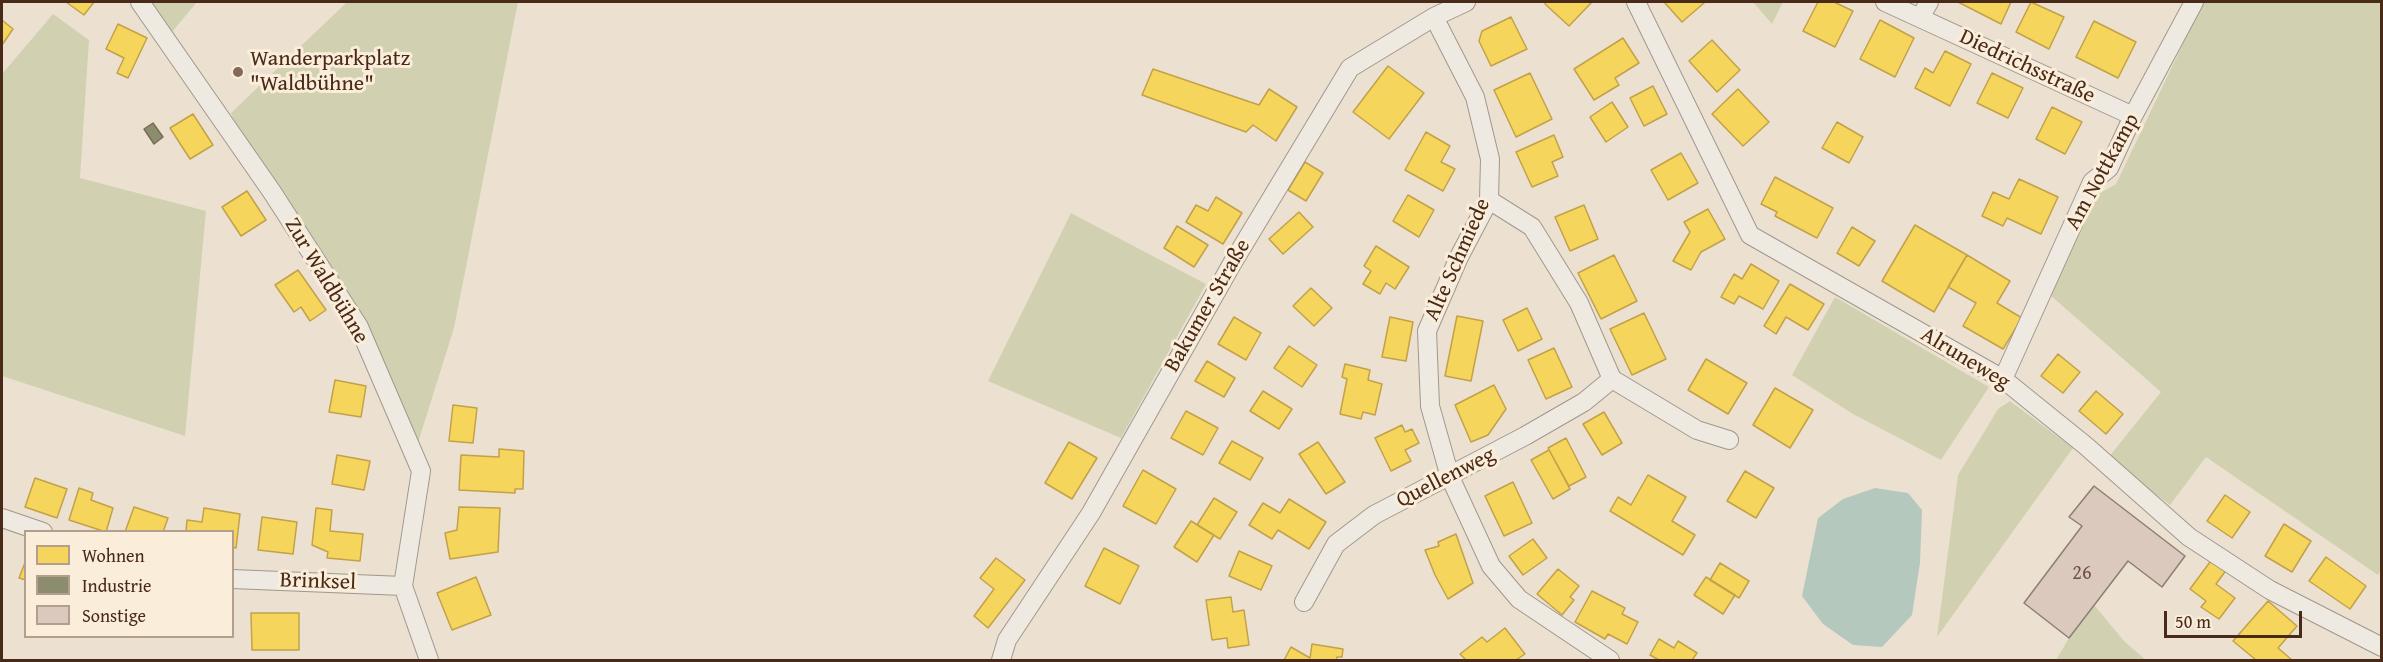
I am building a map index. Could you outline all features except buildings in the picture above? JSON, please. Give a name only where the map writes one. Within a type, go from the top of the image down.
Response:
[{"type":"street","name":"Zur Waldbühne","points":[[140,2],[272,192],[358,327],[421,471],[404,586],[429,660]]},
{"type":"street","name":"Bakumer Straße","points":[[1001,660],[1007,640],[1091,513],[1233,262],[1350,68],[1434,17],[1466,2]]},
{"type":"street","name":"Alruneweg","points":[[1636,2],[1750,235],[2002,379],[2086,446],[2189,537],[2270,590],[2382,647]]},
{"type":"street","name":"Diedrichsstraße","points":[[1885,2],[2133,116]]},
{"type":"street","points":[[1920,18],[1929,2]]},
{"type":"street","name":"Am Nottkamp","points":[[2002,379],[2092,182],[2109,168],[2133,116],[2194,2]]},
{"type":"street","name":"Alte Schmiede","points":[[1434,17],[1475,97],[1490,159],[1490,200],[1459,257],[1427,331],[1430,406],[1450,477],[1491,566],[1519,599],[1610,660]]},
{"type":"street","points":[[1490,200],[1532,227],[1579,303],[1612,379],[1697,430],[1729,440]]},
{"type":"street","name":"Quellenweg","points":[[1304,602],[1336,544],[1374,515],[1450,477],[1584,402],[1612,379]]},
{"type":"street","points":[[2,518],[41,530]]},
{"type":"street","name":"Brinksel","points":[[234,579],[404,586]]},
{"type":"green space","points":[[151,2],[197,2],[172,32]]},
{"type":"green space","points":[[347,2],[518,2],[454,328],[417,446],[237,128],[231,113]]},
{"type":"green space","points":[[1753,2],[1783,2],[1772,24]]},
{"type":"green space","points":[[2203,2],[2381,2],[2382,568],[2378,575],[2206,457],[2170,505],[2108,458],[2161,392],[2050,295],[2093,197],[2116,184]]},
{"type":"green space","points":[[53,14],[89,40],[80,178],[206,211],[185,436],[2,376],[2,74]]},
{"type":"green space","points":[[1071,213],[1206,284],[1121,438],[988,381]]},
{"type":"green space","points":[[1835,297],[1989,387],[1941,460],[1853,414],[1792,375]]},
{"type":"green space","points":[[2010,401],[2073,448],[1937,637],[1958,475],[1998,409]]},
{"type":"green space","points":[[2094,605],[2125,642],[2146,660],[2056,660],[2069,638]]},
{"type":"shaded area","points":[[1875,488],[1908,493],[1922,510],[1920,563],[1912,615],[1882,647],[1853,645],[1823,624],[1802,596],[1818,518],[1843,499]]},
{"type":"place","name":"Wanderparkplatz \"Waldbühne\"","points":[[238,72]]}]
